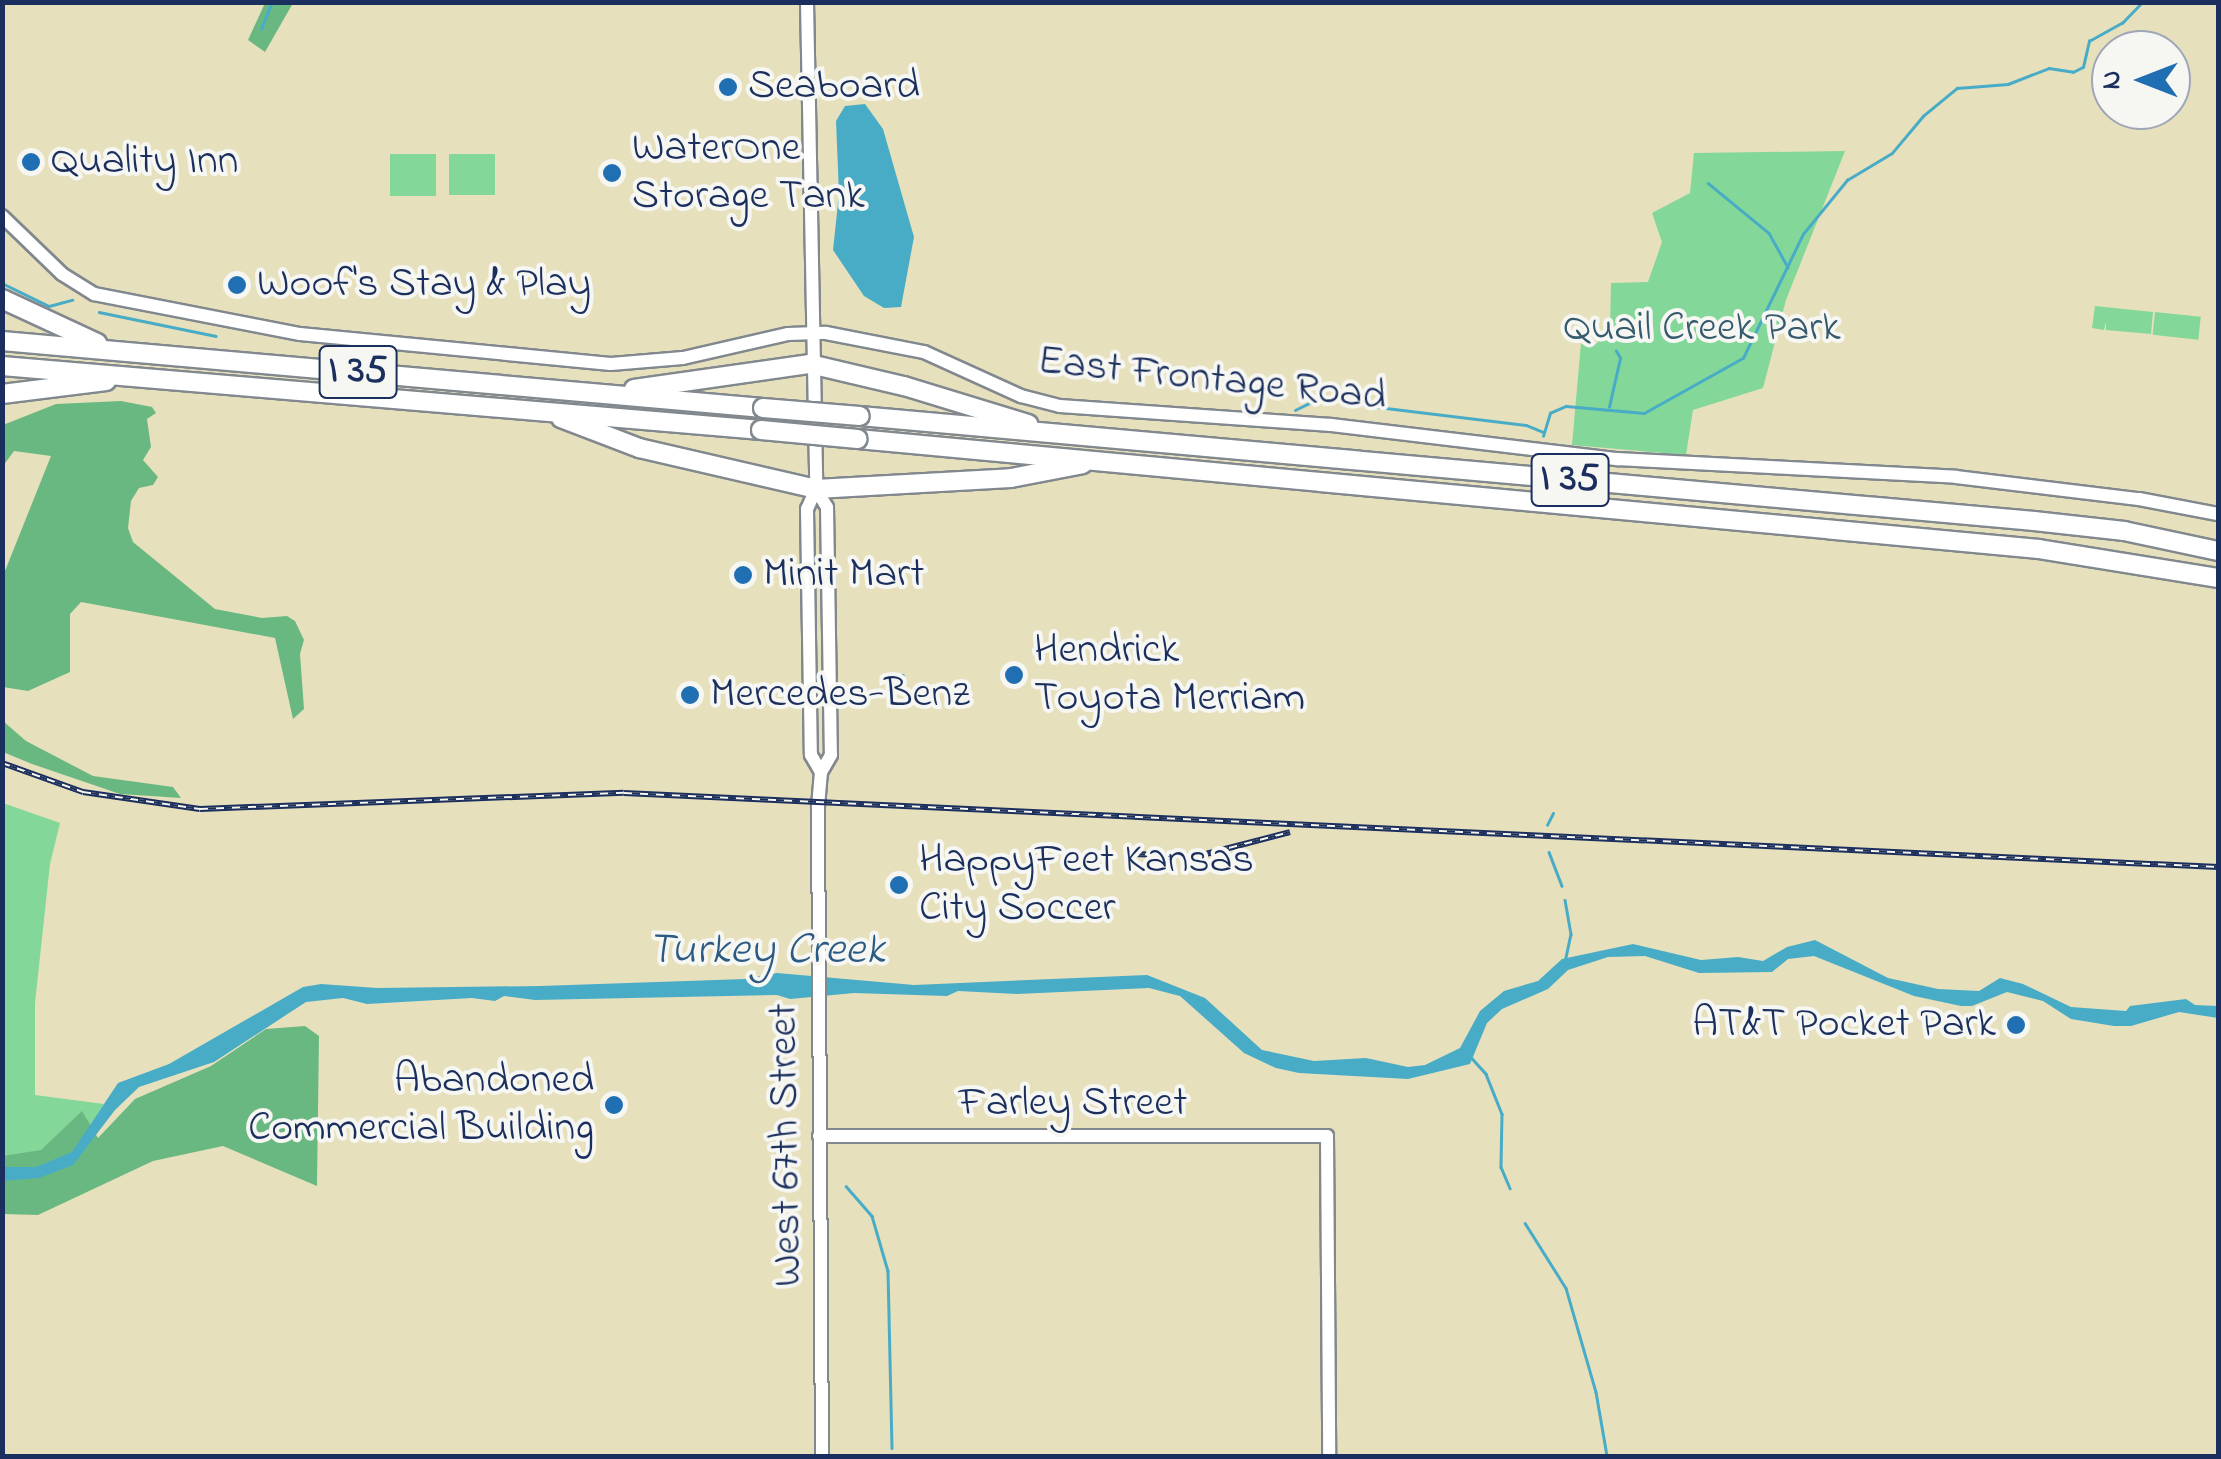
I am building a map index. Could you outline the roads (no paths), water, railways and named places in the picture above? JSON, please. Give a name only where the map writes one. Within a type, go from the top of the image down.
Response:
[{"type":"highway","points":[[2,300],[112,350]]},
{"type":"highway","name":"I 35","points":[[2,341],[2048,522],[2124,531],[2218,550]]},
{"type":"highway","points":[[603,394],[810,364],[904,386],[1062,434]]},
{"type":"highway","name":"I 35","points":[[2,366],[1104,460],[2039,549],[2218,578]]},
{"type":"highway","points":[[2,394],[51,386],[85,387],[116,378]]},
{"type":"highway","points":[[542,411],[639,448],[816,489],[1011,478],[1104,460]]},
{"type":"street","name":"West 67th Street","points":[[807,2],[810,364],[816,489],[807,509],[808,594],[811,755],[821,772]]},
{"type":"street","name":"East Frontage Road","points":[[2,216],[62,274],[94,294],[300,334],[623,364],[683,358],[810,332],[924,352],[1021,396],[1060,406],[1331,425],[1608,458],[1956,478],[2120,496],[2218,514]]},
{"type":"street","name":"West 67th Street","points":[[816,489],[827,507],[831,755],[821,772],[818,966],[822,1456]]},
{"type":"street","points":[[808,594],[829,594]]},
{"type":"street","name":"Farley Street","points":[[820,1136],[1327,1136],[1330,1456]]},
{"type":"water","points":[[865,104],[883,129],[914,237],[901,307],[884,308],[864,296],[833,250],[839,194],[836,121],[845,106]]},
{"type":"water","points":[[1815,940],[1888,978],[1938,989],[1979,991],[2000,978],[2023,984],[2071,1007],[2126,1011],[2130,1006],[2186,999],[2195,1005],[2218,1006],[2218,1018],[2179,1012],[2131,1026],[2114,1026],[2071,1019],[2043,1001],[2007,992],[1972,1006],[1961,1006],[1914,996],[1814,956],[1788,959],[1772,972],[1699,973],[1645,956],[1608,957],[1568,970],[1548,989],[1502,1009],[1487,1023],[1470,1064],[1408,1079],[1299,1073],[1276,1068],[1244,1053],[1180,996],[1149,988],[1017,994],[958,991],[947,996],[854,993],[790,999],[777,995],[535,1000],[504,996],[495,1001],[472,998],[367,1004],[343,998],[306,1002],[214,1062],[139,1087],[115,1110],[73,1165],[39,1178],[3,1181],[2,1167],[36,1167],[72,1152],[118,1083],[169,1064],[303,987],[321,984],[377,988],[540,986],[745,979],[777,973],[914,985],[1147,975],[1205,998],[1262,1050],[1314,1061],[1366,1058],[1408,1067],[1425,1065],[1460,1048],[1480,1011],[1504,991],[1538,981],[1562,959],[1633,944],[1701,960],[1738,957],[1763,961],[1787,947]]},
{"type":"waterway","points":[[261,29],[272,2]]},
{"type":"waterway","points":[[1543,436],[1550,413],[1566,406],[1644,413],[1743,358],[1803,234],[1847,180],[1892,153],[1923,116],[1957,88],[2008,84],[2049,68],[2073,72],[2083,67],[2089,41],[2122,23],[2142,2]]},
{"type":"waterway","points":[[1708,183],[1769,233],[1788,267]]},
{"type":"waterway","points":[[2,283],[49,306],[72,300]]},
{"type":"waterway","points":[[99,312],[216,336]]},
{"type":"waterway","points":[[1609,407],[1620,358],[1616,351]]},
{"type":"waterway","points":[[1295,410],[1322,397]]},
{"type":"waterway","points":[[1353,404],[1526,425],[1543,432]]},
{"type":"waterway","points":[[1547,825],[1553,813]]},
{"type":"waterway","points":[[1549,852],[1562,886]]},
{"type":"waterway","points":[[1565,900],[1571,934],[1566,958]]},
{"type":"waterway","points":[[1470,1056],[1486,1074],[1502,1114],[1501,1167],[1510,1188]]},
{"type":"waterway","points":[[846,1186],[872,1216],[888,1271],[892,1448]]},
{"type":"waterway","points":[[1525,1223],[1566,1288],[1596,1392],[1607,1456]]},
{"type":"railway","points":[[2,763],[83,792],[200,809],[624,793],[2218,867]]},
{"type":"railway","points":[[1129,854],[1198,856],[1290,832]]},
{"type":"place","name":"Seaboard","points":[[728,87]]},
{"type":"place","name":"Quality Inn","points":[[31,162]]},
{"type":"place","name":"WaterOne Storage Tank","points":[[612,173]]},
{"type":"place","name":"Woof's Stay & Play","points":[[237,285]]},
{"type":"place","name":"Minit Mart","points":[[743,575]]},
{"type":"place","name":"Hendrick Toyota Merriam","points":[[1014,675]]},
{"type":"place","name":"Mercedes-Benz","points":[[690,695]]},
{"type":"place","name":"HappyFeet Kansas City Soccer","points":[[899,885]]},
{"type":"place","name":"AT&T Pocket Park","points":[[2016,1025]]},
{"type":"place","name":"Abandoned Commercial Building","points":[[614,1105]]},
{"type":"park label","name":"Quail Creek Park","points":[[1702,329]]},
{"type":"water label","name":"Turkey Creek","points":[[766,952]]}]
